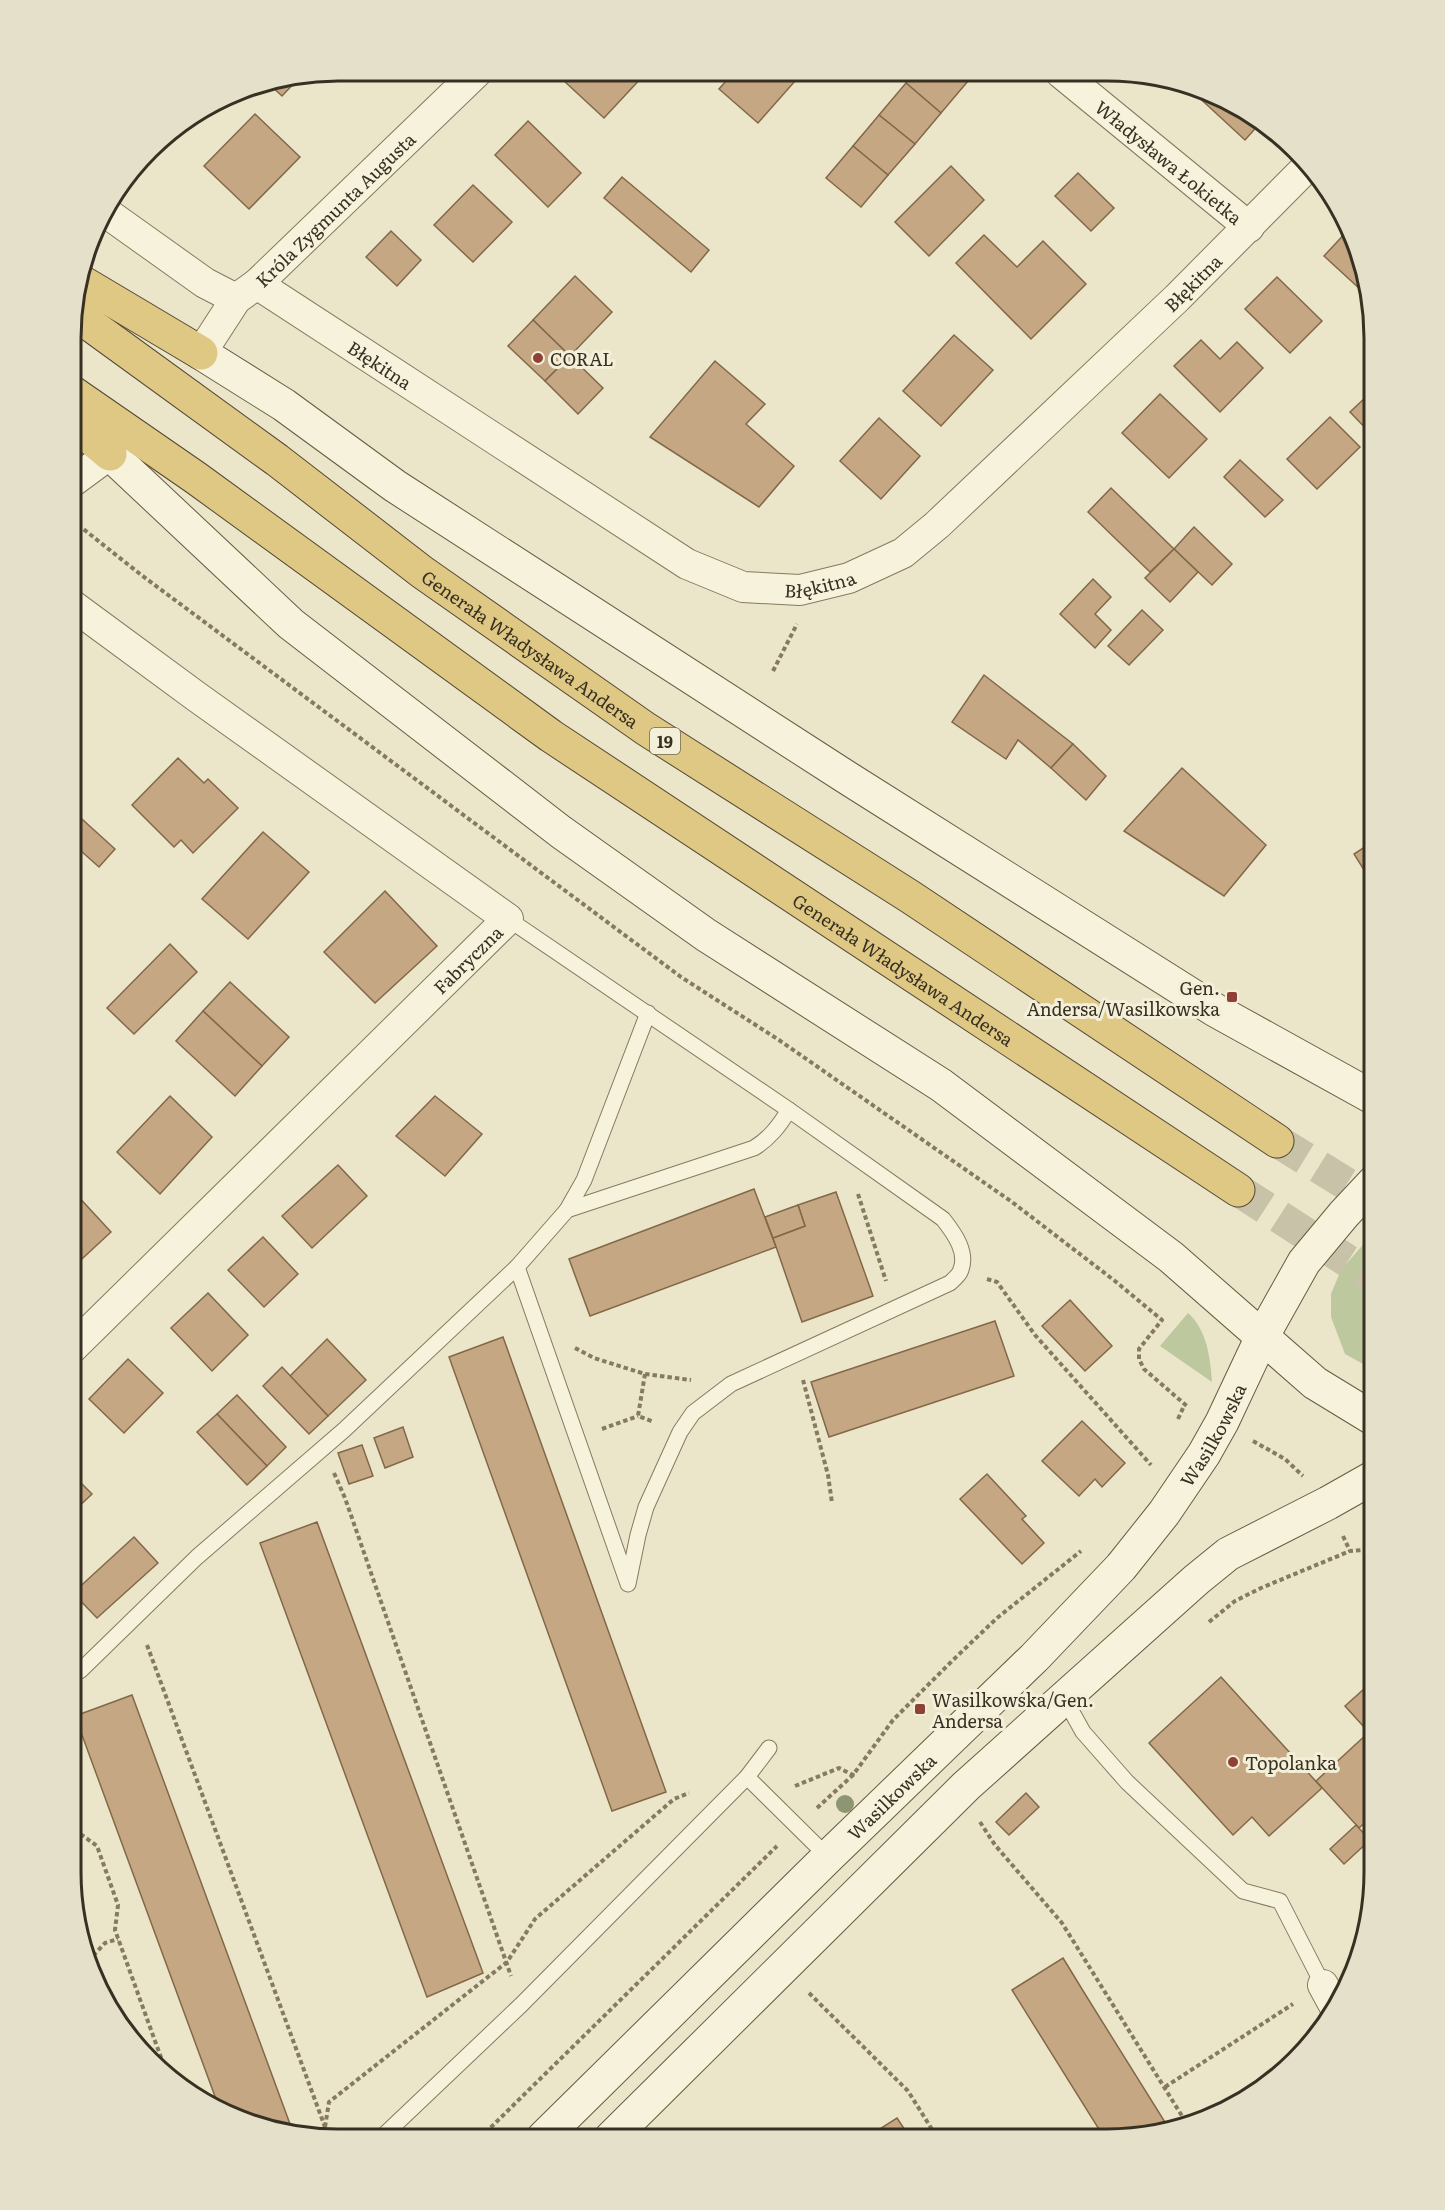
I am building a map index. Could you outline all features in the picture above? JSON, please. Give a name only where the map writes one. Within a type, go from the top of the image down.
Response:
[{"type":"highway","points":[[87,284],[201,353]]},
{"type":"highway","name":"Generała Władysława Andersa","points":[[82,319],[277,460],[422,572],[646,729],[909,896],[1277,1141]]},
{"type":"highway","name":"Generała Władysława Andersa","points":[[81,399],[196,478],[551,736],[1238,1190]]},
{"type":"highway","points":[[81,430],[110,454]]},
{"type":"main road","points":[[201,353],[284,405],[395,486],[846,777],[1215,1010],[1364,1092]]},
{"type":"main road","points":[[110,454],[291,624],[552,825],[706,935],[941,1085],[1171,1257],[1315,1383],[1364,1413]]},
{"type":"main road","name":"Wasilkowska","points":[[552,2129],[1034,1658],[1121,1567],[1164,1513],[1203,1454],[1262,1337],[1304,1262],[1364,1193]]},
{"type":"main road","points":[[620,2129],[966,1786],[1196,1580],[1228,1554],[1364,1483]]},
{"type":"street","name":"Króla Zygmunta Augusta","points":[[201,353],[247,291],[468,81]]},
{"type":"street","name":"Władysława Łokietka","points":[[1071,81],[1249,227]]},
{"type":"street","name":"Błękitna","points":[[111,217],[205,283],[247,291],[687,564],[743,587],[800,590],[849,578],[903,553],[937,525],[1168,306],[1303,172]]},
{"type":"street","points":[[81,475],[110,454]]},
{"type":"street","name":"Fabryczna","points":[[81,612],[206,704],[508,919],[81,1339]]},
{"type":"lane","points":[[508,919],[789,1110],[943,1219],[956,1236],[963,1255],[960,1272],[950,1283],[731,1384],[693,1413],[680,1432],[646,1507],[628,1584],[518,1267]]},
{"type":"lane","points":[[81,1670],[197,1557],[323,1448],[518,1267],[567,1210],[584,1180],[648,1013]]},
{"type":"lane","points":[[567,1210],[754,1148],[775,1131],[789,1110]]},
{"type":"lane","points":[[1064,1698],[1083,1732],[1127,1782],[1244,1891],[1280,1901],[1329,1996]]},
{"type":"lane","points":[[391,2129],[521,2005],[747,1777],[769,1748]]},
{"type":"lane","points":[[747,1777],[828,1857]]},
{"type":"path","points":[[81,527],[131,567],[681,977],[779,1040],[1012,1202],[1115,1281],[1162,1320],[1139,1349],[1139,1359],[1144,1369],[1184,1406],[1221,1422],[1285,1459],[1329,1503],[1350,1551]]},
{"type":"path","points":[[773,671],[817,586]]},
{"type":"path","points":[[843,1148],[895,1307]]},
{"type":"path","points":[[960,1272],[997,1282],[1035,1335],[1155,1470]]},
{"type":"path","points":[[540,1331],[594,1358],[645,1374],[731,1384]]},
{"type":"path","points":[[796,1354],[828,1476],[832,1503]]},
{"type":"path","points":[[638,1416],[645,1374]]},
{"type":"path","points":[[577,1438],[638,1416],[680,1432]]},
{"type":"path","points":[[323,1448],[345,1498],[521,2005]]},
{"type":"path","points":[[1201,1628],[1235,1601],[1261,1588],[1350,1551],[1364,1550]]},
{"type":"path","points":[[489,2129],[797,1826],[853,1775],[893,1720],[952,1660],[997,1618],[1053,1575]]},
{"type":"path","points":[[137,1616],[325,2127]]},
{"type":"path","points":[[768,1797],[839,1768],[853,1775]]},
{"type":"path","points":[[325,2127],[329,2102],[507,1962],[535,1919],[674,1799],[691,1792]]},
{"type":"path","points":[[972,1830],[988,1814]]},
{"type":"path","points":[[980,1821],[995,1845],[1062,1923],[1183,2117]]},
{"type":"path","points":[[81,1834],[97,1846],[118,1905],[115,1930],[161,2059]]},
{"type":"path","points":[[95,1954],[105,1943],[118,1939]]},
{"type":"path","points":[[802,1999],[817,1985]]},
{"type":"path","points":[[809,1993],[909,2091],[932,2129]]},
{"type":"path","points":[[1165,2087],[1329,1996]]},
{"type":"green space","points":[[1364,1244],[1364,1364],[1345,1354],[1331,1317],[1331,1294],[1341,1270]]},
{"type":"green space","points":[[1188,1313],[1203,1336],[1209,1354],[1212,1382],[1160,1346]]},
{"type":"building","points":[[564,81],[638,81],[604,118]]},
{"type":"building","points":[[726,81],[795,81],[758,123],[719,89]]},
{"type":"building","points":[[908,81],[968,81],[941,113],[906,83]]},
{"type":"building","points":[[906,83],[941,113],[915,144],[879,115]]},
{"type":"building","points":[[292,85],[282,96],[275,89]]},
{"type":"building","points":[[1201,99],[1221,107],[1256,128],[1245,140]]},
{"type":"building","points":[[255,114],[300,157],[249,209],[204,166]]},
{"type":"building","points":[[879,115],[915,144],[888,175],[853,146]]},
{"type":"building","points":[[528,121],[581,173],[548,207],[495,155]]},
{"type":"building","points":[[853,146],[888,175],[861,207],[826,178]]},
{"type":"building","points":[[951,166],[984,200],[929,256],[895,222]]},
{"type":"building","points":[[1078,173],[1114,208],[1091,231],[1055,196]]},
{"type":"building","points":[[622,177],[709,250],[691,272],[604,198]]},
{"type":"building","points":[[473,185],[512,222],[473,262],[434,225]]},
{"type":"building","points":[[391,231],[421,260],[397,286],[366,257]]},
{"type":"building","points":[[984,235],[1017,267],[1043,241],[1086,284],[1031,339],[956,263]]},
{"type":"building","points":[[1343,236],[1359,288],[1324,256]]},
{"type":"building","points":[[575,276],[612,312],[570,356],[533,320]]},
{"type":"building","points":[[1277,277],[1322,321],[1290,353],[1245,309]]},
{"type":"building","points":[[533,320],[570,356],[545,381],[508,346]]},
{"type":"building","points":[[954,335],[993,370],[941,426],[903,391]]},
{"type":"building","points":[[1201,340],[1220,359],[1237,342],[1263,368],[1220,412],[1174,366]]},
{"type":"building","points":[[570,356],[603,388],[578,414],[545,381]]},
{"type":"building","points":[[715,361],[765,404],[746,424],[794,466],[759,507],[650,437]]},
{"type":"building","points":[[1160,394],[1207,439],[1169,478],[1122,433]]},
{"type":"building","points":[[1364,399],[1364,427],[1350,412]]},
{"type":"building","points":[[1330,417],[1360,447],[1317,489],[1287,459]]},
{"type":"building","points":[[879,418],[920,456],[881,499],[840,461]]},
{"type":"building","points":[[1240,460],[1283,500],[1265,517],[1224,477]]},
{"type":"building","points":[[1111,488],[1174,549],[1150,572],[1088,512]]},
{"type":"building","points":[[1194,527],[1232,564],[1212,585],[1174,549]]},
{"type":"building","points":[[1174,549],[1198,572],[1170,602],[1145,578]]},
{"type":"building","points":[[1093,579],[1111,597],[1095,614],[1111,630],[1095,648],[1060,614]]},
{"type":"building","points":[[1142,610],[1163,630],[1129,665],[1108,646]]},
{"type":"building","points":[[984,675],[1073,744],[1051,768],[1018,740],[1006,759],[952,722]]},
{"type":"building","points":[[1073,744],[1106,776],[1086,800],[1051,768]]},
{"type":"building","points":[[178,758],[204,783],[208,779],[238,808],[193,853],[181,840],[174,847],[132,805]]},
{"type":"building","points":[[1182,768],[1266,845],[1224,896],[1124,831]]},
{"type":"building","points":[[81,818],[115,849],[99,867],[81,851]]},
{"type":"building","points":[[263,832],[309,872],[248,939],[202,899]]},
{"type":"building","points":[[1364,848],[1364,870],[1354,854]]},
{"type":"building","points":[[385,891],[437,946],[375,1003],[324,952]]},
{"type":"building","points":[[170,944],[197,972],[134,1034],[107,1008]]},
{"type":"building","points":[[230,982],[289,1037],[262,1066],[203,1011]]},
{"type":"building","points":[[203,1011],[262,1066],[235,1096],[176,1041]]},
{"type":"building","points":[[170,1096],[212,1137],[160,1194],[117,1152]]},
{"type":"building","points":[[435,1096],[482,1134],[445,1176],[396,1136]]},
{"type":"building","points":[[338,1165],[367,1196],[312,1248],[282,1216]]},
{"type":"building","points":[[754,1189],[776,1247],[590,1316],[569,1259]]},
{"type":"building","points":[[836,1192],[873,1296],[802,1322],[773,1238],[805,1226],[798,1205]]},
{"type":"building","points":[[81,1200],[111,1232],[81,1260]]},
{"type":"building","points":[[798,1205],[805,1226],[773,1238],[765,1217]]},
{"type":"building","points":[[263,1237],[298,1274],[264,1307],[228,1270]]},
{"type":"building","points":[[208,1293],[248,1335],[212,1371],[171,1328]]},
{"type":"building","points":[[1070,1300],[1112,1346],[1085,1371],[1042,1326]]},
{"type":"building","points":[[995,1321],[1014,1376],[829,1437],[811,1382]]},
{"type":"building","points":[[503,1337],[666,1792],[612,1811],[449,1357]]},
{"type":"building","points":[[327,1339],[366,1380],[328,1416],[290,1376]]},
{"type":"building","points":[[128,1359],[163,1393],[124,1433],[89,1399]]},
{"type":"building","points":[[282,1367],[328,1416],[309,1434],[263,1386]]},
{"type":"building","points":[[237,1395],[286,1447],[267,1466],[217,1414]]},
{"type":"building","points":[[217,1414],[267,1466],[247,1485],[197,1432]]},
{"type":"building","points":[[1082,1421],[1125,1463],[1102,1487],[1095,1479],[1079,1496],[1042,1461]]},
{"type":"building","points":[[403,1427],[413,1457],[385,1468],[374,1438]]},
{"type":"building","points":[[362,1445],[373,1476],[349,1484],[338,1453]]},
{"type":"building","points":[[987,1474],[1026,1516],[1022,1519],[1044,1543],[1022,1564],[960,1499]]},
{"type":"building","points":[[81,1483],[92,1494],[81,1504]]},
{"type":"building","points":[[317,1522],[483,1973],[427,1997],[260,1543]]},
{"type":"building","points":[[134,1537],[158,1563],[97,1618],[81,1601],[81,1586]]},
{"type":"building","name":"Topolanka","points":[[1221,1677],[1322,1788],[1269,1836],[1252,1817],[1233,1835],[1149,1743]]},
{"type":"building","points":[[1364,1689],[1364,1727],[1345,1706]]},
{"type":"building","points":[[132,1695],[290,2124],[255,2115],[216,2099],[81,1732],[81,1714]]},
{"type":"building","points":[[1364,1737],[1364,1823],[1359,1828],[1316,1781]]},
{"type":"building","points":[[1026,1793],[1039,1807],[1009,1835],[996,1822]]},
{"type":"building","points":[[1356,1825],[1364,1834],[1364,1846],[1344,1864],[1330,1849]]},
{"type":"building","points":[[1063,1958],[1165,2122],[1141,2127],[1099,2129],[1012,1990]]},
{"type":"building","points":[[897,2118],[904,2129],[880,2129]]},
{"type":"tunnel","points":[[1277,1141],[1364,1195]]},
{"type":"tunnel","points":[[1238,1190],[1364,1272]]},
{"type":"place","name":"CORAL","points":[[538,358]]},
{"type":"place","name":"Gen. Andersa/Wasilkowska","points":[[1232,997]]},
{"type":"place","name":"Wasilkowska/Gen. Andersa","points":[[920,1709]]},
{"type":"place","name":"Topolanka","points":[[1233,1762]]}]
